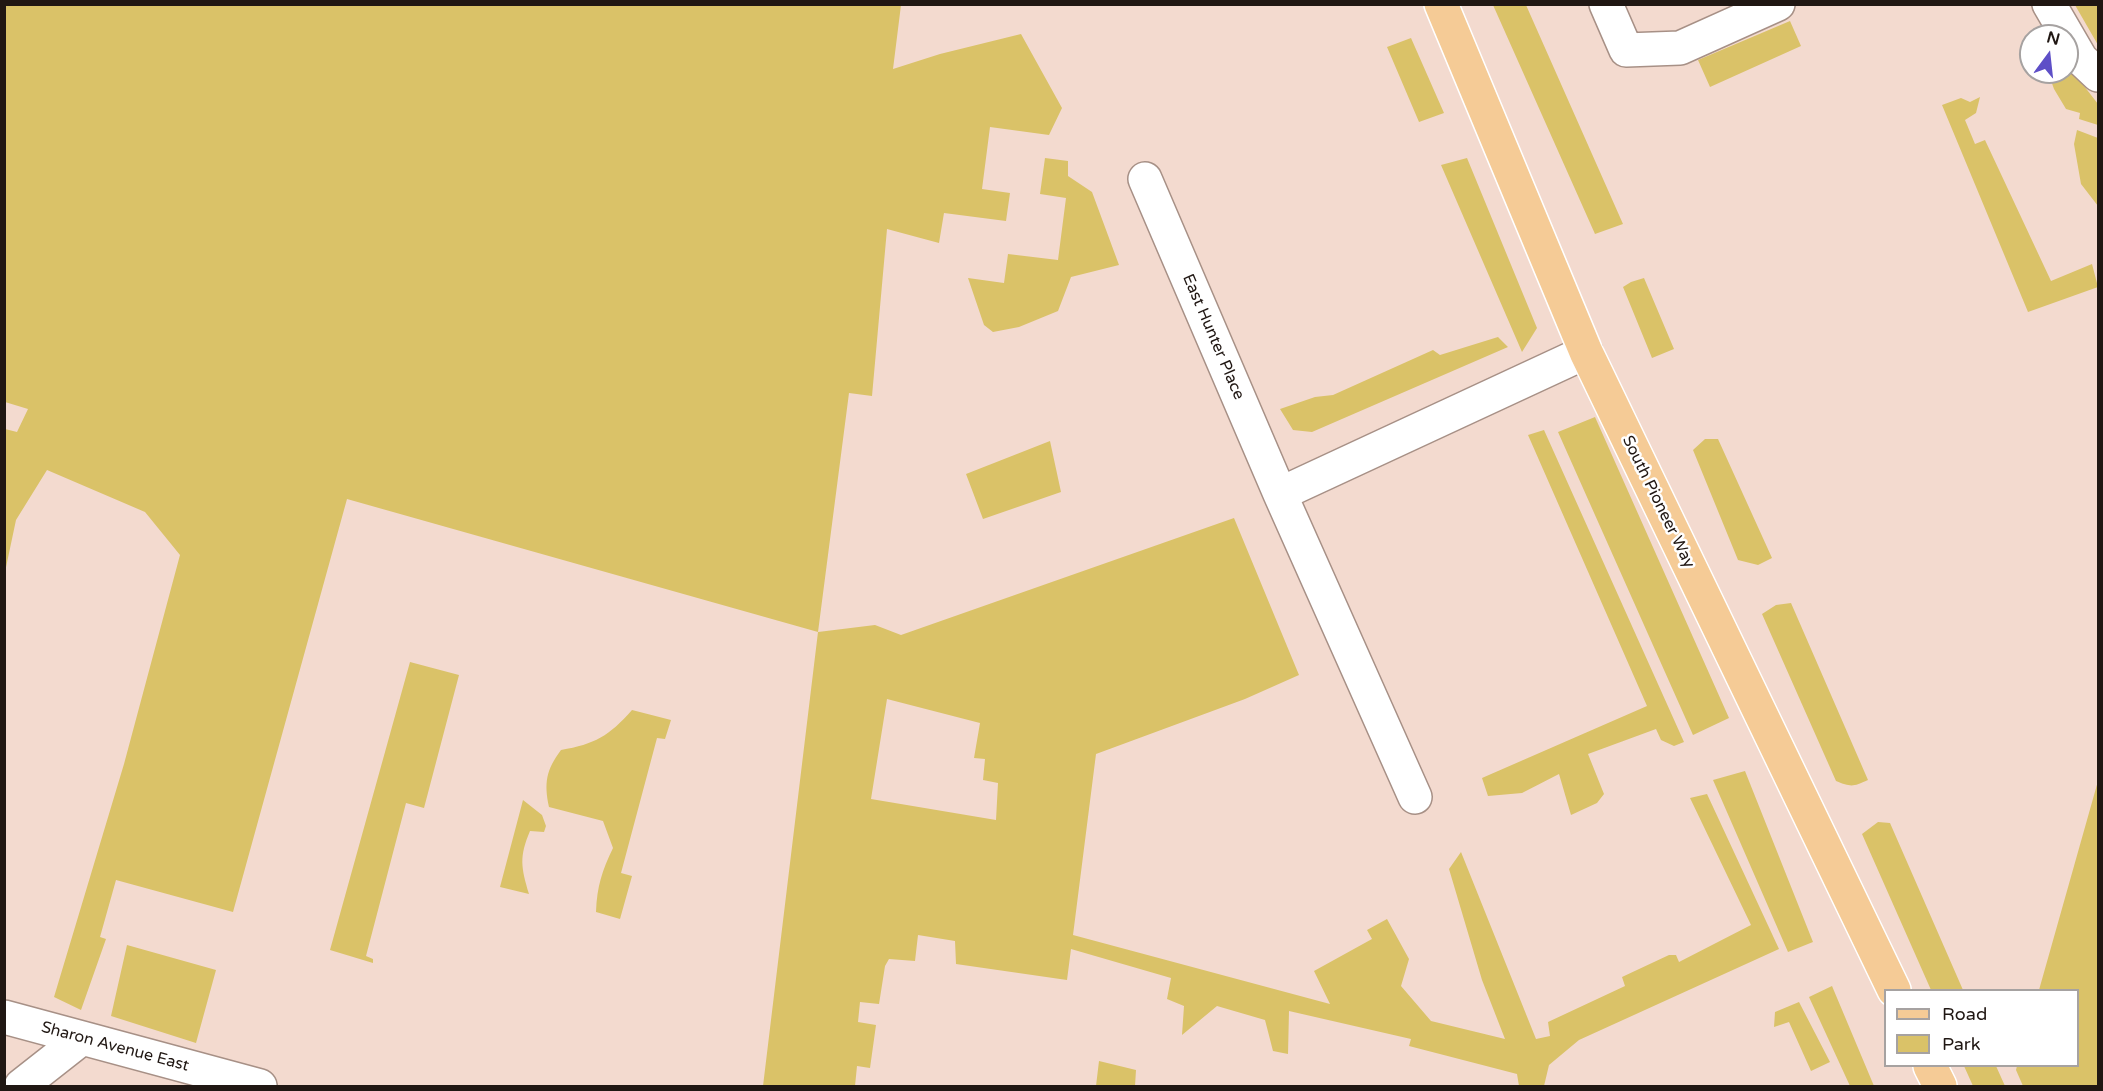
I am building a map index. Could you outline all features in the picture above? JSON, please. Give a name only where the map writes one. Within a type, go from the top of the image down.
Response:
[{"type":"main road","name":"South Pioneer Way","points":[[1442,4],[1586,352],[1894,989]]},
{"type":"main road","points":[[1931,1067],[1940,1086]]},
{"type":"street","points":[[1606,4],[1626,50],[1680,48],[1778,4]]},
{"type":"street","points":[[2049,4],[2080,59],[2098,75]]},
{"type":"street","name":"East Hunter Place","points":[[1145,179],[1415,797]]},
{"type":"street","points":[[1281,494],[1586,352]]},
{"type":"street","name":"Sharon Avenue East","points":[[4,1017],[260,1086]]},
{"type":"street","points":[[21,1086],[82,1038]]},
{"type":"green space","points":[[4,5],[901,5],[893,69],[940,54],[1021,34],[1062,108],[1049,135],[990,127],[982,189],[1010,193],[1006,221],[944,213],[939,243],[887,229],[872,396],[849,393],[818,632],[347,499],[233,912],[116,880],[100,937],[106,939],[81,1010],[54,997],[124,764],[180,555],[145,512],[47,470],[16,520],[5,572],[5,429],[17,432],[28,409],[5,402]]},
{"type":"green space","points":[[1493,5],[1526,5],[1623,224],[1595,234]]},
{"type":"green space","points":[[2075,5],[2098,5],[2098,45]]},
{"type":"green space","points":[[1790,21],[1801,46],[1710,87],[1698,60]]},
{"type":"green space","points":[[1411,38],[1444,113],[1419,122],[1387,47]]},
{"type":"green space","points":[[2079,79],[2098,104],[2098,125],[2079,119],[2080,113],[2066,109],[2052,84],[2079,84]]},
{"type":"green space","points":[[1980,97],[1976,113],[1965,120],[1975,144],[1985,140],[2051,281],[2092,264],[2098,287],[2028,312],[1942,105],[1961,98],[1970,102]]},
{"type":"green space","points":[[2077,130],[2098,138],[2098,206],[2081,184],[2074,144]]},
{"type":"green space","points":[[1045,158],[1068,161],[1068,176],[1092,192],[1119,265],[1071,277],[1058,311],[1019,327],[993,332],[984,325],[968,278],[1004,283],[1008,254],[1058,260],[1066,198],[1040,194]]},
{"type":"green space","points":[[1467,158],[1537,328],[1522,352],[1441,165]]},
{"type":"green space","points":[[1644,278],[1674,349],[1652,358],[1623,287]]},
{"type":"green space","points":[[1498,337],[1508,347],[1312,432],[1293,430],[1280,409],[1315,397],[1333,395],[1433,350],[1440,355]]},
{"type":"green space","points":[[1595,417],[1729,718],[1693,735],[1558,432]]},
{"type":"green space","points":[[1544,430],[1684,742],[1674,746],[1661,740],[1656,729],[1588,754],[1604,794],[1597,803],[1571,815],[1559,774],[1522,793],[1488,796],[1482,778],[1647,706],[1528,435]]},
{"type":"green space","points":[[1705,439],[1718,439],[1772,558],[1758,565],[1738,560],[1693,450]]},
{"type":"green space","points":[[1050,441],[1061,492],[983,519],[966,474]]},
{"type":"green space","points":[[1234,518],[1299,675],[1245,699],[1096,754],[1073,935],[1330,1004],[1314,971],[1372,939],[1367,930],[1387,919],[1409,959],[1401,986],[1431,1021],[1505,1039],[1482,980],[1449,869],[1461,852],[1536,1039],[1550,1036],[1548,1022],[1625,986],[1622,977],[1669,955],[1676,955],[1679,962],[1751,925],[1690,798],[1707,794],[1779,949],[1579,1040],[1549,1065],[1544,1086],[1519,1086],[1517,1074],[1409,1046],[1411,1039],[1289,1011],[1288,1054],[1273,1051],[1265,1020],[1217,1006],[1182,1035],[1184,1006],[1167,999],[1171,978],[1071,949],[1067,980],[956,964],[955,941],[918,935],[915,961],[889,959],[885,966],[879,1004],[860,1002],[858,1022],[876,1025],[870,1068],[857,1066],[855,1086],[763,1086],[818,632],[875,625],[901,635]],"holes":[[[887,699],[980,723],[974,758],[985,759],[983,780],[998,783],[996,820],[871,799]]]},
{"type":"green space","points":[[1791,603],[1868,780],[1859,784],[1849,785],[1836,781],[1762,614],[1776,605]]},
{"type":"green space","points":[[410,662],[459,675],[424,808],[406,803],[366,956],[373,959],[373,963],[330,950]]},
{"type":"green space","points":[[632,710],[671,720],[665,739],[657,738],[621,873],[632,876],[620,919],[596,912],[601,879],[613,848],[603,821],[549,807],[547,784],[549,770],[561,750],[601,738]]},
{"type":"green space","points":[[1745,771],[1813,942],[1788,952],[1713,780]]},
{"type":"green space","points":[[2098,781],[2098,1086],[2023,1086],[2017,1067],[2079,1067],[2079,989],[2039,989]]},
{"type":"green space","points":[[523,800],[542,815],[546,826],[544,832],[530,831],[524,848],[523,869],[529,894],[500,887]]},
{"type":"green space","points":[[1878,822],[1890,823],[1963,989],[1931,989],[1862,834]]},
{"type":"green space","points":[[127,945],[216,970],[196,1043],[111,1016]]},
{"type":"green space","points":[[1832,986],[1874,1086],[1850,1086],[1809,997]]},
{"type":"green space","points":[[1799,1002],[1830,1062],[1811,1071],[1789,1022],[1774,1027],[1775,1012]]},
{"type":"green space","points":[[1099,1061],[1136,1070],[1135,1086],[1096,1086]]},
{"type":"green space","points":[[1964,1067],[1996,1067],[2005,1086],[1973,1086]]}]
